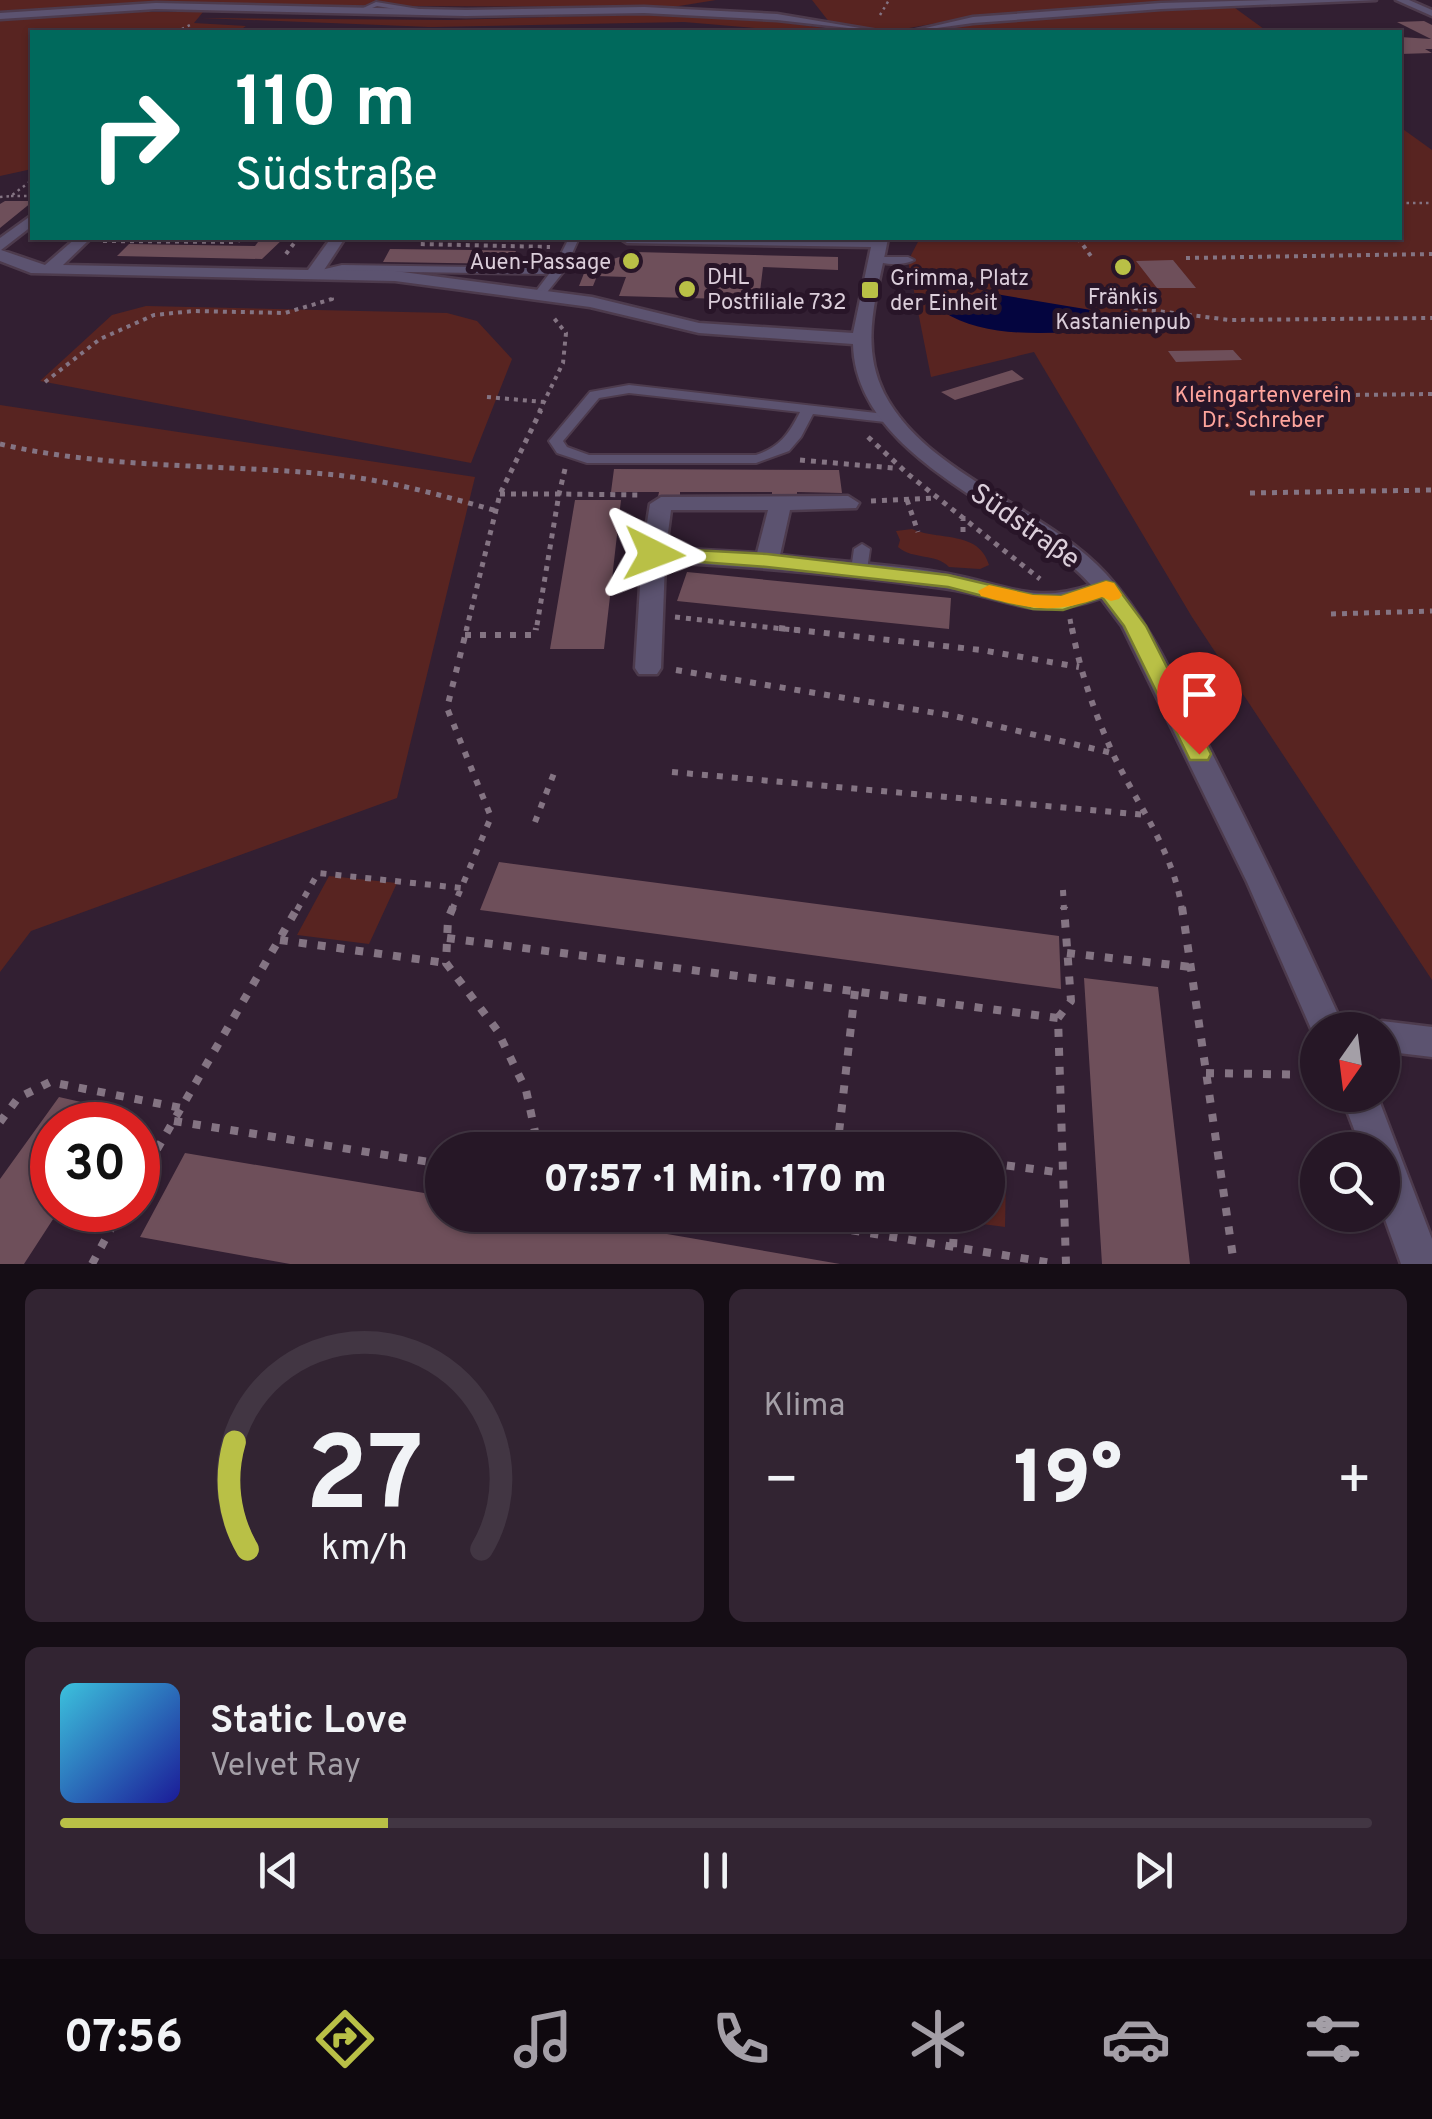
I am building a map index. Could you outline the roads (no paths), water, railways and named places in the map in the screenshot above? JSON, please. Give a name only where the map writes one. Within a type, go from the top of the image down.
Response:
[{"type":"street","points":[[922,30],[973,20],[1193,4],[1371,0]]},
{"type":"street","points":[[1401,0],[1432,13]]},
{"type":"street","points":[[0,16],[156,6],[432,13],[694,12],[864,30]]},
{"type":"street","points":[[0,246],[30,221]]},
{"type":"street","points":[[48,270],[81,240]]},
{"type":"street","points":[[314,273],[337,240]]},
{"type":"street","points":[[683,240],[879,247]]},
{"type":"street","name":"Südstraße","points":[[879,247],[861,339],[864,367],[873,389],[894,419],[944,468],[1074,555],[1106,588],[1134,626],[1324,1012]]},
{"type":"street","points":[[0,255],[31,268],[48,270],[394,276],[540,294],[700,328],[861,339]]},
{"type":"street","points":[[648,668],[654,554],[661,504],[848,503]]},
{"type":"street","points":[[767,560],[780,504]]},
{"type":"street","points":[[654,554],[767,560],[860,559],[1033,602],[1063,603],[1106,588]]},
{"type":"street","points":[[1400,1038],[1432,1042]]},
{"type":"street","points":[[1400,1204],[1421,1264]]},
{"type":"lane","points":[[540,294],[558,271],[573,240]]},
{"type":"lane","points":[[879,247],[908,260]]},
{"type":"lane","points":[[314,273],[342,268],[558,271]]},
{"type":"lane","points":[[808,411],[789,446],[780,453],[756,459],[587,458],[569,454],[558,446],[558,435],[594,395],[629,389],[808,411],[849,417],[894,419]]},
{"type":"place","name":"Auen-Passage","points":[[631,261]]},
{"type":"place","name":"Fränkis Kastanienpub","points":[[1123,267]]},
{"type":"place","name":"DHL Postfiliale 732","points":[[687,289]]},
{"type":"place","name":"Grimma, Platz der Einheit","points":[[870,290]]},
{"type":"park label","name":"Kleingartenverein Dr. Schreber","points":[[1263,406]]}]
